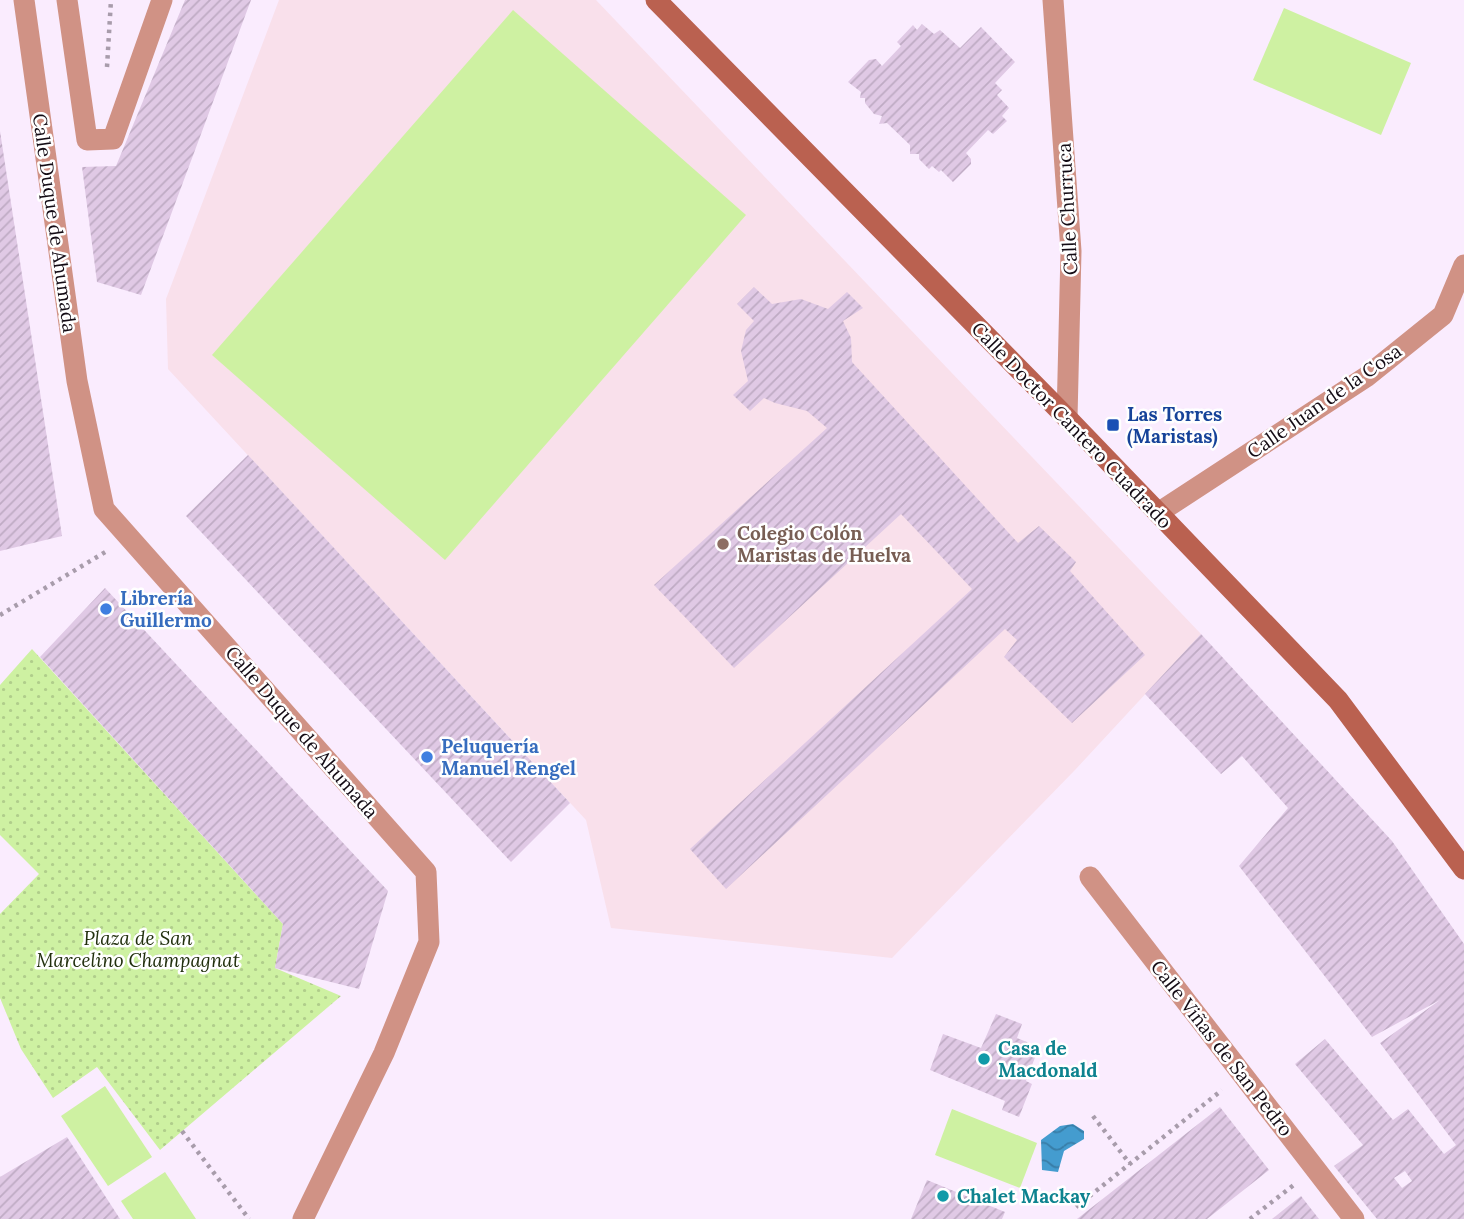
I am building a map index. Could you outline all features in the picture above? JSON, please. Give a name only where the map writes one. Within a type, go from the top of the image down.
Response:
[{"type":"street","name":"Calle Duque de Ahumada","points":[[24,0],[77,381],[104,509],[426,872],[429,942],[384,1053],[303,1219]]},
{"type":"street","points":[[67,0],[87,140],[113,139],[162,0]]},
{"type":"street","name":"Calle Doctor Cantero Cuadrado","points":[[656,0],[1067,418],[1338,700],[1464,869]]},
{"type":"street","name":"Calle Churruca","points":[[1053,0],[1071,251],[1067,418]]},
{"type":"street","name":"Calle Juan de la Cosa","points":[[1157,513],[1376,370],[1443,315],[1464,265]]},
{"type":"street","name":"Calle Viñas de San Pedro","points":[[1090,877],[1354,1219]]},
{"type":"path","points":[[0,615],[130,537]]},
{"type":"path","points":[[1076,1207],[1242,1074]]},
{"type":"path","points":[[1093,1116],[1130,1164]]},
{"type":"path","points":[[182,1131],[249,1219]]},
{"type":"path","points":[[1250,1219],[1314,1168]]},
{"type":"shaded area","name":"Colegio Colón Maristas de Huelva","points":[[279,0],[596,0],[1201,634],[1075,770],[892,958],[611,928],[586,820],[168,369],[166,299]]},
{"type":"green space","points":[[1284,8],[1411,63],[1381,135],[1253,80]]},
{"type":"green space","points":[[513,10],[746,215],[445,560],[212,355]]},
{"type":"green space","name":"Plaza de San Marcelino Champagnat","points":[[32,649],[283,924],[275,968],[341,996],[160,1150],[97,1067],[53,1098],[21,1049],[0,998],[0,914],[39,874],[0,835],[0,685]]},
{"type":"green space","points":[[105,1086],[152,1157],[108,1186],[61,1116]]},
{"type":"green space","points":[[952,1109],[1037,1143],[1020,1188],[935,1155]]},
{"type":"green space","points":[[165,1172],[196,1219],[133,1219],[121,1201]]},
{"type":"water","points":[[1073,1124],[1084,1131],[1084,1139],[1064,1151],[1058,1172],[1042,1170],[1041,1140],[1060,1126]]},
{"type":"building","points":[[185,0],[251,0],[141,295],[97,282],[82,167],[116,166]]},
{"type":"building","points":[[922,24],[934,34],[940,30],[960,48],[981,27],[1015,62],[995,83],[1002,90],[997,95],[1009,108],[1002,116],[1007,121],[993,134],[988,130],[966,153],[971,164],[953,182],[941,170],[939,172],[932,166],[929,169],[919,159],[919,154],[910,154],[910,145],[887,123],[879,124],[882,116],[874,114],[865,103],[865,98],[860,98],[861,92],[848,82],[869,60],[876,59],[882,66],[901,46],[897,42],[913,25],[917,30]]},
{"type":"building","points":[[0,131],[62,536],[0,551]]},
{"type":"building","points":[[754,287],[772,304],[801,299],[828,309],[847,292],[863,308],[843,321],[851,338],[852,362],[1018,543],[1039,526],[1076,562],[1070,571],[1145,655],[1072,723],[1004,657],[1017,640],[1005,629],[726,889],[690,849],[972,589],[901,514],[734,668],[654,585],[827,428],[807,411],[764,398],[750,411],[733,395],[748,381],[741,351],[746,330],[754,321],[737,304]]},
{"type":"building","points":[[248,455],[570,803],[511,862],[186,516]]},
{"type":"building","points":[[105,588],[388,891],[359,989],[275,968],[283,924],[40,657]]},
{"type":"building","points":[[1201,634],[1392,841],[1464,944],[1464,1219],[1377,1219],[1334,1166],[1363,1145],[1295,1064],[1325,1039],[1393,1120],[1408,1109],[1444,1154],[1456,1145],[1380,1043],[1440,1000],[1372,1037],[1239,866],[1288,808],[1242,756],[1221,774],[1145,694]],"holes":[[[1405,1171],[1412,1181],[1402,1188],[1394,1178]]]},
{"type":"building","name":"Casa de Macdonald","points":[[996,1014],[1022,1024],[1017,1038],[1039,1047],[1026,1081],[1032,1084],[1019,1117],[1002,1110],[1005,1101],[930,1070],[943,1034],[981,1048]]},
{"type":"building","points":[[1220,1107],[1269,1170],[1207,1219],[1077,1219]]},
{"type":"building","points":[[67,1137],[120,1219],[0,1219],[0,1177]]},
{"type":"building","name":"Chalet Mackay","points":[[927,1180],[1005,1212],[1002,1219],[911,1219]]},
{"type":"building","points":[[1301,1196],[1319,1219],[1272,1219]]},
{"type":"place","name":"Las Torres (Maristas)","points":[[1113,425]]},
{"type":"place","name":"Colegio Colón Maristas de Huelva","points":[[723,544]]},
{"type":"place","name":"Librería Guillermo","points":[[106,609]]},
{"type":"place","name":"Peluquería Manuel Rengel","points":[[427,757]]},
{"type":"place","name":"Casa de Macdonald","points":[[984,1059]]},
{"type":"place","name":"Chalet Mackay","points":[[943,1196]]}]
